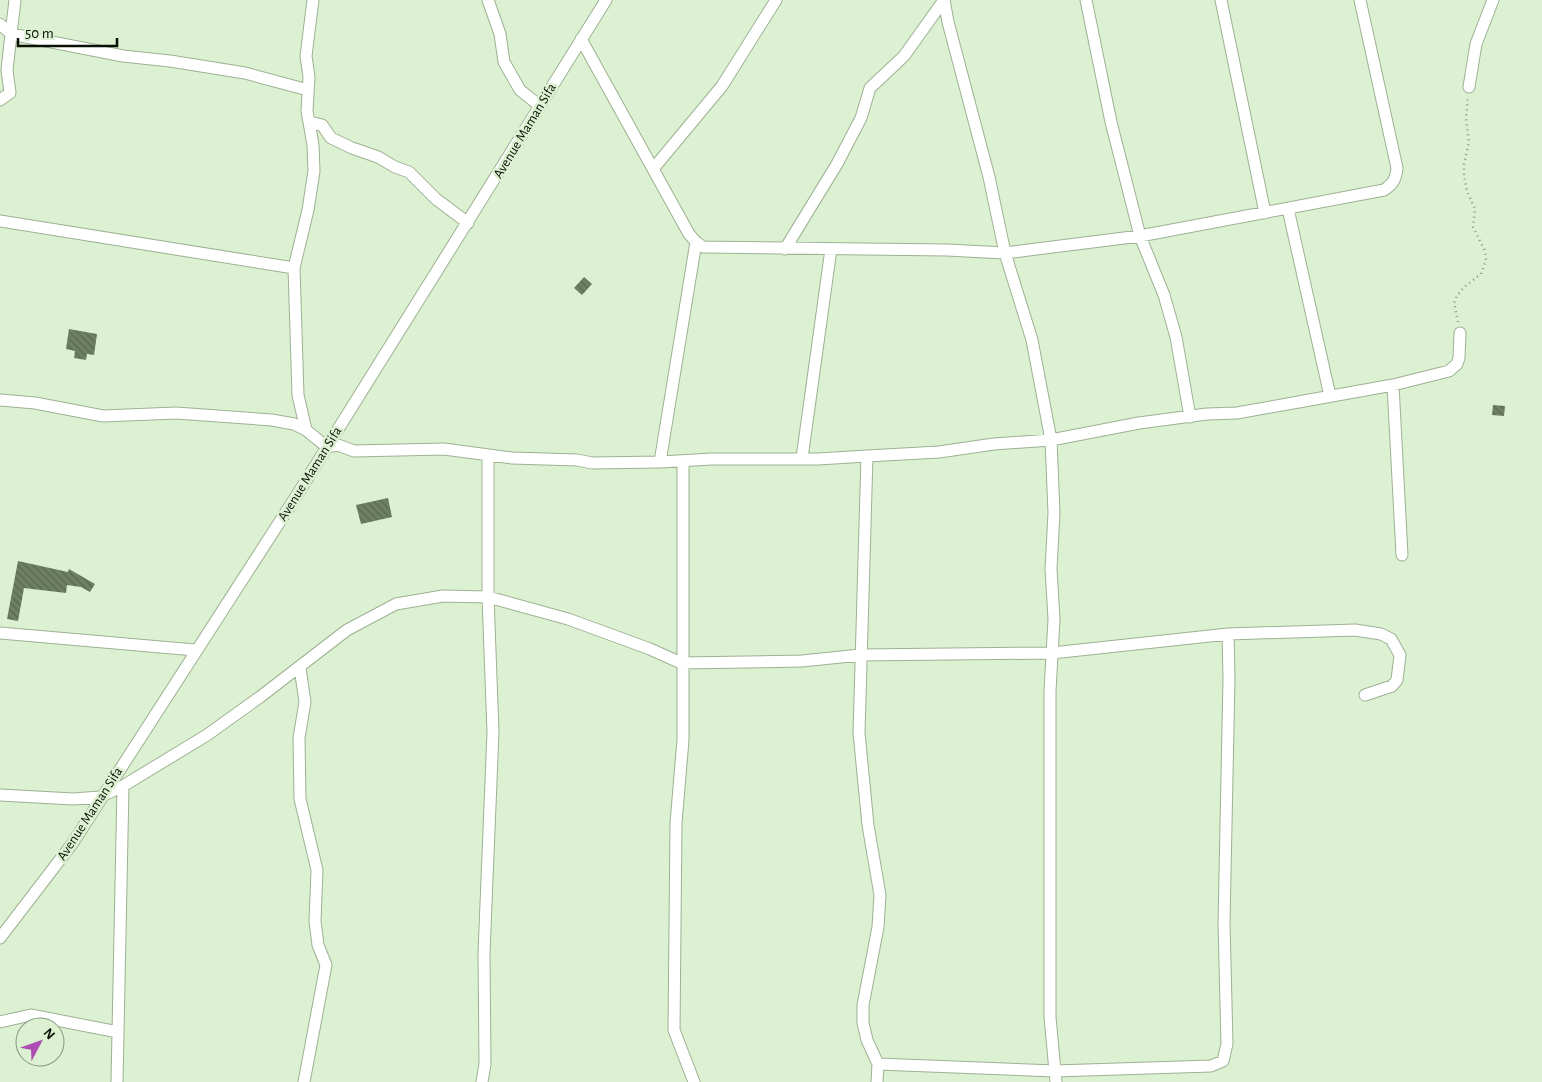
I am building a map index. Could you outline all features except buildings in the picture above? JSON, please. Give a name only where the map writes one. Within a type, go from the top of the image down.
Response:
[{"type":"street","points":[[0,100],[10,94],[7,70],[15,0]]},
{"type":"street","points":[[306,430],[298,395],[294,268],[308,210],[314,171],[307,102],[309,77],[306,56],[312,0]]},
{"type":"street","points":[[488,0],[500,34],[504,62],[520,90],[540,106]]},
{"type":"street","name":"Avenue Maman Sifa","points":[[0,938],[72,844],[100,797],[327,447],[606,0]]},
{"type":"street","points":[[653,169],[722,86],[776,0]]},
{"type":"street","points":[[785,249],[837,164],[860,118],[870,88],[904,56],[944,0]]},
{"type":"street","points":[[944,0],[948,22],[989,176],[1005,252],[1032,340],[1051,440],[1054,513],[1052,569],[1054,619],[1052,653],[1050,1017],[1055,1076]]},
{"type":"street","points":[[1086,0],[1111,122],[1140,236],[1164,295],[1176,337],[1190,417]]},
{"type":"street","points":[[1221,0],[1265,213]]},
{"type":"street","points":[[581,39],[696,242],[704,247],[1005,252],[1140,236],[1384,190],[1396,178],[1397,168],[1360,0]]},
{"type":"street","points":[[1469,87],[1476,44],[1493,0]]},
{"type":"street","points":[[0,24],[11,34],[123,56],[170,61],[245,73],[308,90]]},
{"type":"street","points":[[310,122],[322,125],[331,138],[352,148],[378,156],[395,167],[409,172],[436,199],[468,223]]},
{"type":"street","points":[[1288,208],[1330,396]]},
{"type":"street","points":[[0,221],[294,268]]},
{"type":"street","points":[[660,462],[696,242]]},
{"type":"street","points":[[802,458],[830,249]]},
{"type":"street","points":[[0,400],[35,403],[103,416],[176,413],[272,420],[294,424],[306,430],[327,447],[338,445],[354,451],[444,449],[512,458],[577,460],[592,463],[867,456],[1051,440],[1139,423],[1238,413],[1393,385],[1448,371],[1457,364],[1459,358],[1460,333]]},
{"type":"street","points":[[1393,385],[1402,555]]},
{"type":"street","points":[[482,1082],[485,1064],[484,953],[493,732],[488,598],[488,455]]},
{"type":"street","points":[[867,456],[859,733],[868,825],[880,895],[878,927],[863,1005],[862,1023],[867,1040],[878,1064],[877,1082]]},
{"type":"street","points":[[683,461],[683,740],[676,823],[674,1030],[694,1082]]},
{"type":"street","points":[[0,795],[72,800],[100,797],[123,786],[207,734],[300,668],[347,630],[396,604],[443,596],[488,598],[590,626],[682,664],[802,661],[860,655],[1052,653],[1228,634],[1355,630],[1381,634],[1392,639],[1400,655],[1397,680],[1385,690],[1365,695]]},
{"type":"street","points":[[0,633],[195,650]]},
{"type":"street","points":[[878,1064],[1055,1076],[1211,1066],[1223,1061],[1226,1054],[1224,923],[1229,678],[1228,634]]},
{"type":"street","points":[[300,668],[305,702],[299,738],[300,799],[317,870],[315,921],[318,945],[326,965],[304,1082]]},
{"type":"street","points":[[117,1082],[123,786]]},
{"type":"street","points":[[0,1022],[31,1015],[118,1032]]},
{"type":"path","points":[[1460,333],[1454,303],[1464,287],[1481,274],[1486,260],[1485,251],[1473,227],[1475,209],[1467,191],[1464,175],[1464,164],[1469,142],[1466,118],[1469,87]]}]
